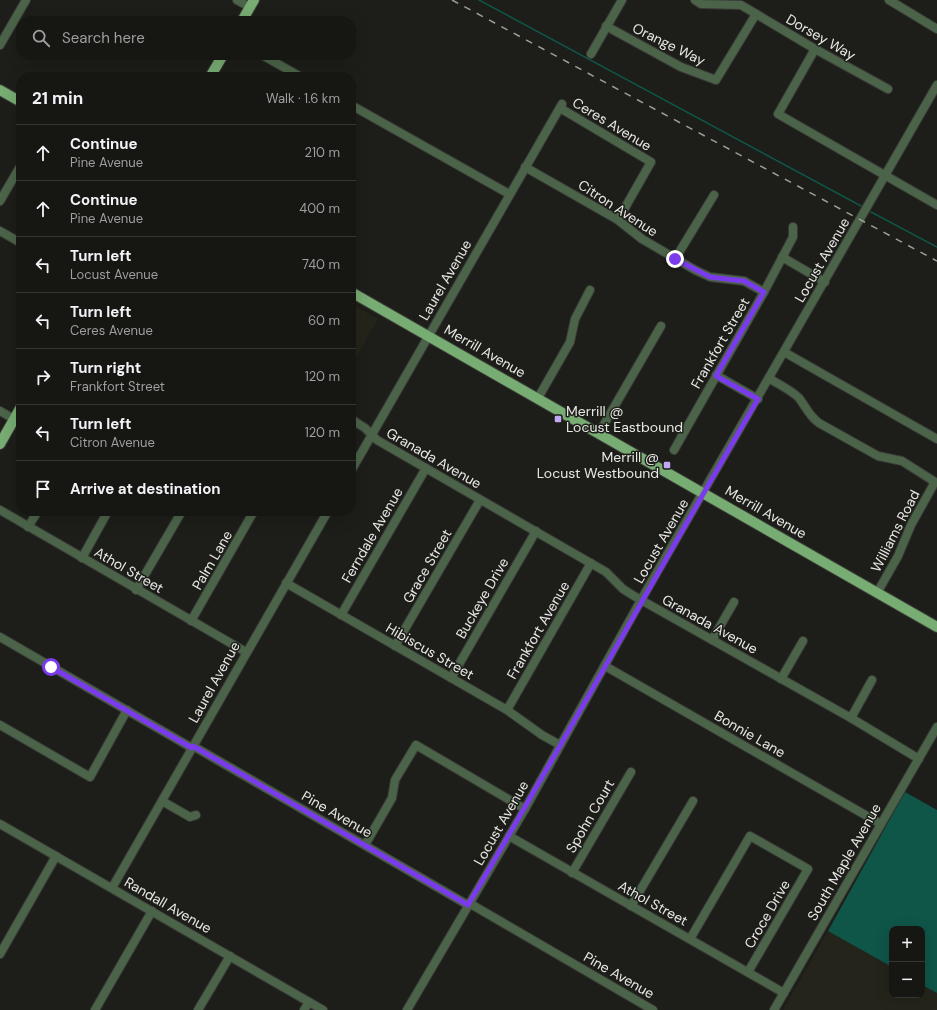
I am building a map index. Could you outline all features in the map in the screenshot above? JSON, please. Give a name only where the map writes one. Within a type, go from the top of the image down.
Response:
[{"type":"main road","points":[[245,16],[252,3]]},
{"type":"main road","points":[[213,72],[220,60]]},
{"type":"main road","points":[[0,90],[16,99]]},
{"type":"main road","name":"Merrill Avenue","points":[[356,295],[937,627]]},
{"type":"main road","points":[[0,444],[16,416]]},
{"type":"street","points":[[17,16],[26,0]]},
{"type":"street","points":[[237,0],[252,3]]},
{"type":"street","points":[[591,54],[622,0]]},
{"type":"street","name":"Dorsey Way","points":[[695,0],[701,4],[741,5],[815,49],[888,89]]},
{"type":"street","points":[[889,0],[937,28]]},
{"type":"street","name":"Orange Way","points":[[606,26],[681,67],[716,80],[756,14]]},
{"type":"street","points":[[0,45],[16,17]]},
{"type":"street","points":[[815,49],[778,114],[937,205]]},
{"type":"street","points":[[271,60],[292,72]]},
{"type":"street","name":"Locust Avenue","points":[[407,1010],[525,809],[641,600],[770,379],[937,85]]},
{"type":"street","name":"Laurel Avenue","points":[[356,462],[509,194],[561,106]]},
{"type":"street","name":"Ceres Avenue","points":[[561,106],[651,162],[618,220]]},
{"type":"street","points":[[356,108],[509,194]]},
{"type":"street","name":"Citron Avenue","points":[[525,167],[618,220],[642,239],[675,259],[710,277],[744,281],[764,292]]},
{"type":"street","points":[[0,202],[16,174]]},
{"type":"street","points":[[675,259],[714,195]]},
{"type":"street","name":"Frankfort Street","points":[[674,450],[764,292],[793,237],[793,227]]},
{"type":"street","points":[[0,231],[16,240]]},
{"type":"street","points":[[782,257],[825,282]]},
{"type":"street","points":[[538,398],[570,342],[575,319],[590,290]]},
{"type":"street","points":[[599,433],[661,326]]},
{"type":"street","points":[[784,352],[937,439]]},
{"type":"street","points":[[716,376],[758,399]]},
{"type":"street","name":"Williams Road","points":[[770,379],[793,392],[812,418],[819,423],[878,456],[902,461],[935,482],[911,525],[898,556],[877,593]]},
{"type":"street","points":[[0,411],[14,419]]},
{"type":"street","name":"Granada Avenue","points":[[356,422],[366,428],[377,440],[606,572],[623,589],[641,600],[851,718],[919,759]]},
{"type":"street","name":"Ferndale Avenue","points":[[341,615],[426,468]]},
{"type":"street","name":"Grace Street","points":[[395,646],[480,500]]},
{"type":"street","name":"Athol Street","points":[[0,510],[136,590],[246,652]]},
{"type":"street","points":[[28,527],[35,516]]},
{"type":"street","points":[[82,558],[105,516]]},
{"type":"street","points":[[136,590],[179,516]]},
{"type":"street","name":"Palm Lane","points":[[191,621],[251,516]]},
{"type":"street","name":"Laurel Avenue","points":[[112,888],[325,516]]},
{"type":"street","name":"Buckeye Drive","points":[[451,678],[536,531]]},
{"type":"street","name":"Frankfort Avenue","points":[[507,710],[591,563]]},
{"type":"street","name":"Hibiscus Street","points":[[286,583],[507,710],[542,735],[560,745]]},
{"type":"street","points":[[712,640],[734,602]]},
{"type":"street","name":"Pine Avenue","points":[[0,637],[653,1010]]},
{"type":"street","points":[[782,679],[803,642]]},
{"type":"street","name":"Bonnie Lane","points":[[605,666],[881,824]]},
{"type":"street","points":[[851,718],[872,680]]},
{"type":"street","points":[[0,725],[90,777],[127,710]]},
{"type":"street","name":"South Maple Avenue","points":[[774,1010],[937,727]]},
{"type":"street","points":[[366,846],[392,798],[395,780],[416,745],[525,809]]},
{"type":"street","name":"Spohn Court","points":[[572,873],[631,772]]},
{"type":"street","points":[[162,801],[190,817],[196,815]]},
{"type":"street","points":[[631,906],[692,801]]},
{"type":"street","name":"Randall Avenue","points":[[0,824],[323,1010]]},
{"type":"street","name":"Athol Street","points":[[509,836],[784,993]]},
{"type":"street","name":"Croce Drive","points":[[690,939],[750,836],[808,869],[748,972]]},
{"type":"street","points":[[0,954],[56,856]]},
{"type":"street","points":[[95,1010],[152,911]]},
{"type":"street","points":[[198,1010],[230,956]]},
{"type":"street","points":[[304,1010],[309,1002]]},
{"type":"shaded area","points":[[356,306],[378,319],[356,357]]},
{"type":"shaded area","points":[[905,792],[937,810],[937,993],[925,987],[925,926],[889,926],[889,965],[828,931]]},
{"type":"shaded area","points":[[828,931],[889,965],[889,998],[925,998],[925,987],[937,993],[937,1010],[783,1010]]},
{"type":"waterway","points":[[479,0],[863,207]]},
{"type":"waterway","points":[[871,212],[937,247]]},
{"type":"railway","points":[[452,0],[937,261]]},
{"type":"place","name":"Merrill @ Locust Eastbound","points":[[558,419]]},
{"type":"place","name":"Merrill @ Locust Westbound","points":[[667,465]]},
{"type":"route","points":[[51,667],[192,748],[193,746],[468,905],[525,809],[641,600],[758,399],[716,376],[764,292],[744,281],[710,277],[675,259]]}]
